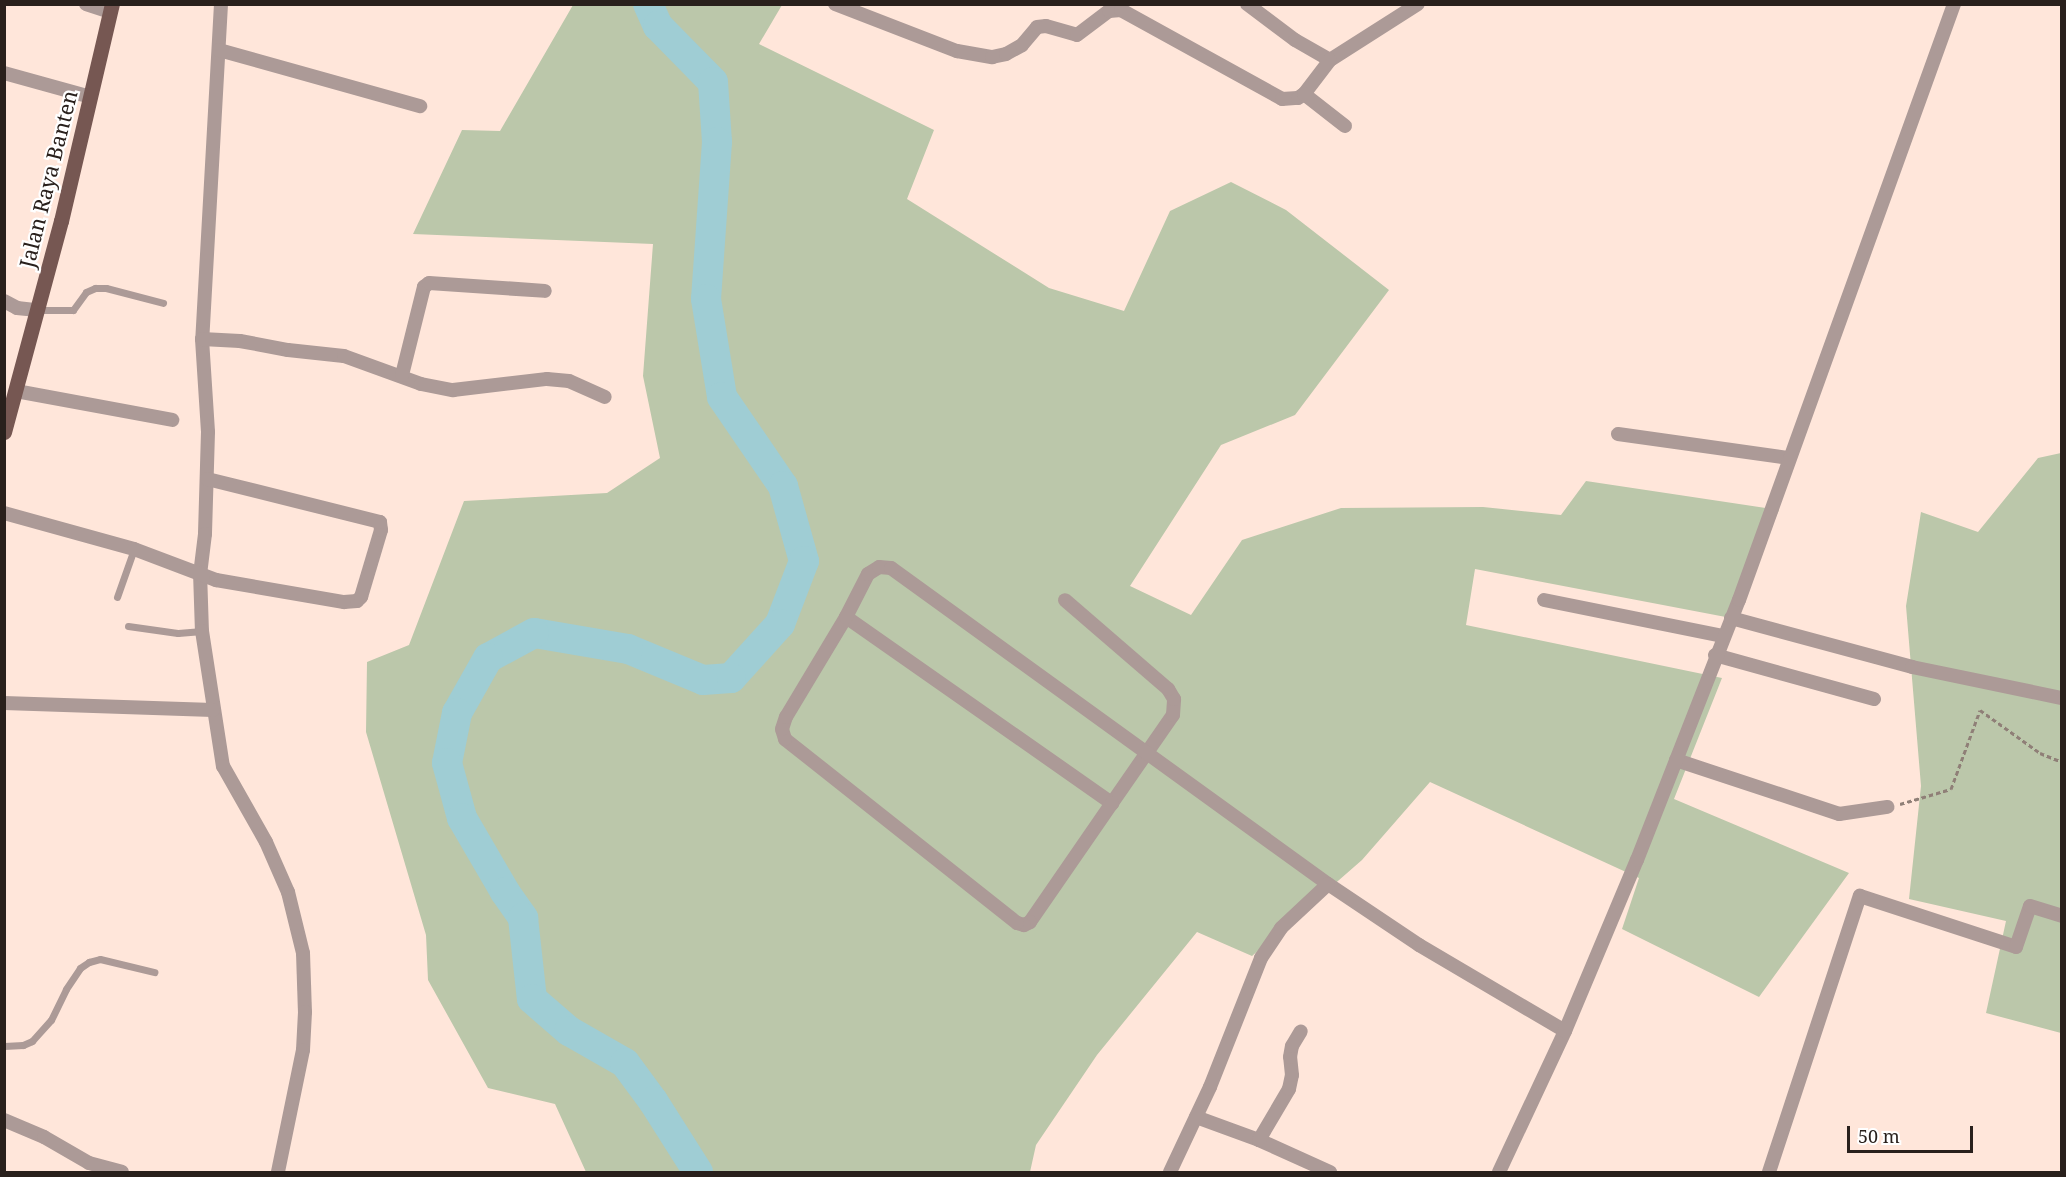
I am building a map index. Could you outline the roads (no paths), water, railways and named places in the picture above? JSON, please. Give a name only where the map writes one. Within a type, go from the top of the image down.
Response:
[{"type":"main road","name":"Jalan Raya Banten","points":[[4,432],[91,97],[111,8]]},
{"type":"street","points":[[86,4],[111,8]]},
{"type":"street","points":[[220,4],[202,339],[208,432],[200,572],[202,631],[223,766],[266,842],[288,892],[303,953],[305,1012],[303,1050],[278,1173]]},
{"type":"street","points":[[835,4],[854,7],[957,51],[992,57],[1006,54],[1022,45],[1037,27],[1046,26],[1077,35],[1109,11],[1120,10],[1282,99],[1298,98],[1304,94],[1330,60],[1418,4]]},
{"type":"street","points":[[1246,4],[1295,40],[1330,60]]},
{"type":"street","points":[[1499,1173],[1565,1031],[1637,860],[1676,760],[1731,618],[1954,4]]},
{"type":"street","points":[[219,50],[420,106]]},
{"type":"street","points":[[4,73],[91,97]]},
{"type":"street","points":[[1304,94],[1345,126]]},
{"type":"street","points":[[402,375],[424,287],[429,283],[546,291]]},
{"type":"street","points":[[4,301],[17,308],[37,310]]},
{"type":"street","points":[[202,339],[240,341],[288,350],[344,356],[402,375],[421,384],[453,390],[513,381],[569,381],[605,396]]},
{"type":"street","points":[[16,391],[172,420]]},
{"type":"street","points":[[1618,434],[1789,458]]},
{"type":"street","points":[[4,513],[134,549],[200,572],[216,580],[344,603],[357,601],[361,597],[381,530],[381,522],[207,479]]},
{"type":"street","points":[[1065,600],[1168,689],[1174,699],[1173,715],[1147,753],[1030,922],[1024,925],[1017,922],[785,739],[782,729],[786,717],[846,616],[868,574],[879,567],[891,568],[1147,753],[1328,884],[1419,945],[1565,1031]]},
{"type":"street","points":[[1545,600],[1723,636]]},
{"type":"street","points":[[846,616],[1112,803]]},
{"type":"street","points":[[1731,618],[1912,667],[2061,696]]},
{"type":"street","points":[[1715,655],[1875,699]]},
{"type":"street","points":[[4,703],[213,710]]},
{"type":"street","points":[[1676,760],[1839,814],[1887,807]]},
{"type":"street","points":[[1170,1173],[1196,1117],[1261,958],[1281,928],[1328,884]]},
{"type":"street","points":[[1769,1173],[1860,896],[2016,947],[2030,906],[2061,916]]},
{"type":"street","points":[[1259,1140],[1289,1089],[1292,1075],[1290,1057],[1292,1046],[1301,1031]]},
{"type":"street","points":[[1196,1117],[1259,1140],[1330,1173]]},
{"type":"street","points":[[4,1120],[44,1137],[86,1168],[122,1173]]},
{"type":"lane","points":[[37,310],[73,310],[86,292],[95,288],[106,288],[163,303]]},
{"type":"lane","points":[[117,597],[134,549]]},
{"type":"lane","points":[[128,626],[178,633],[202,631]]},
{"type":"lane","points":[[4,1046],[23,1046],[32,1041],[51,1020],[66,989],[80,968],[89,962],[100,959],[154,972]]},
{"type":"waterway","points":[[648,4],[658,26],[713,82],[717,142],[706,299],[722,397],[783,486],[804,561],[780,624],[731,678],[703,680],[628,649],[534,633],[488,658],[457,713],[447,763],[462,818],[505,892],[523,918],[532,999],[569,1031],[625,1063],[653,1101],[698,1172]]}]
